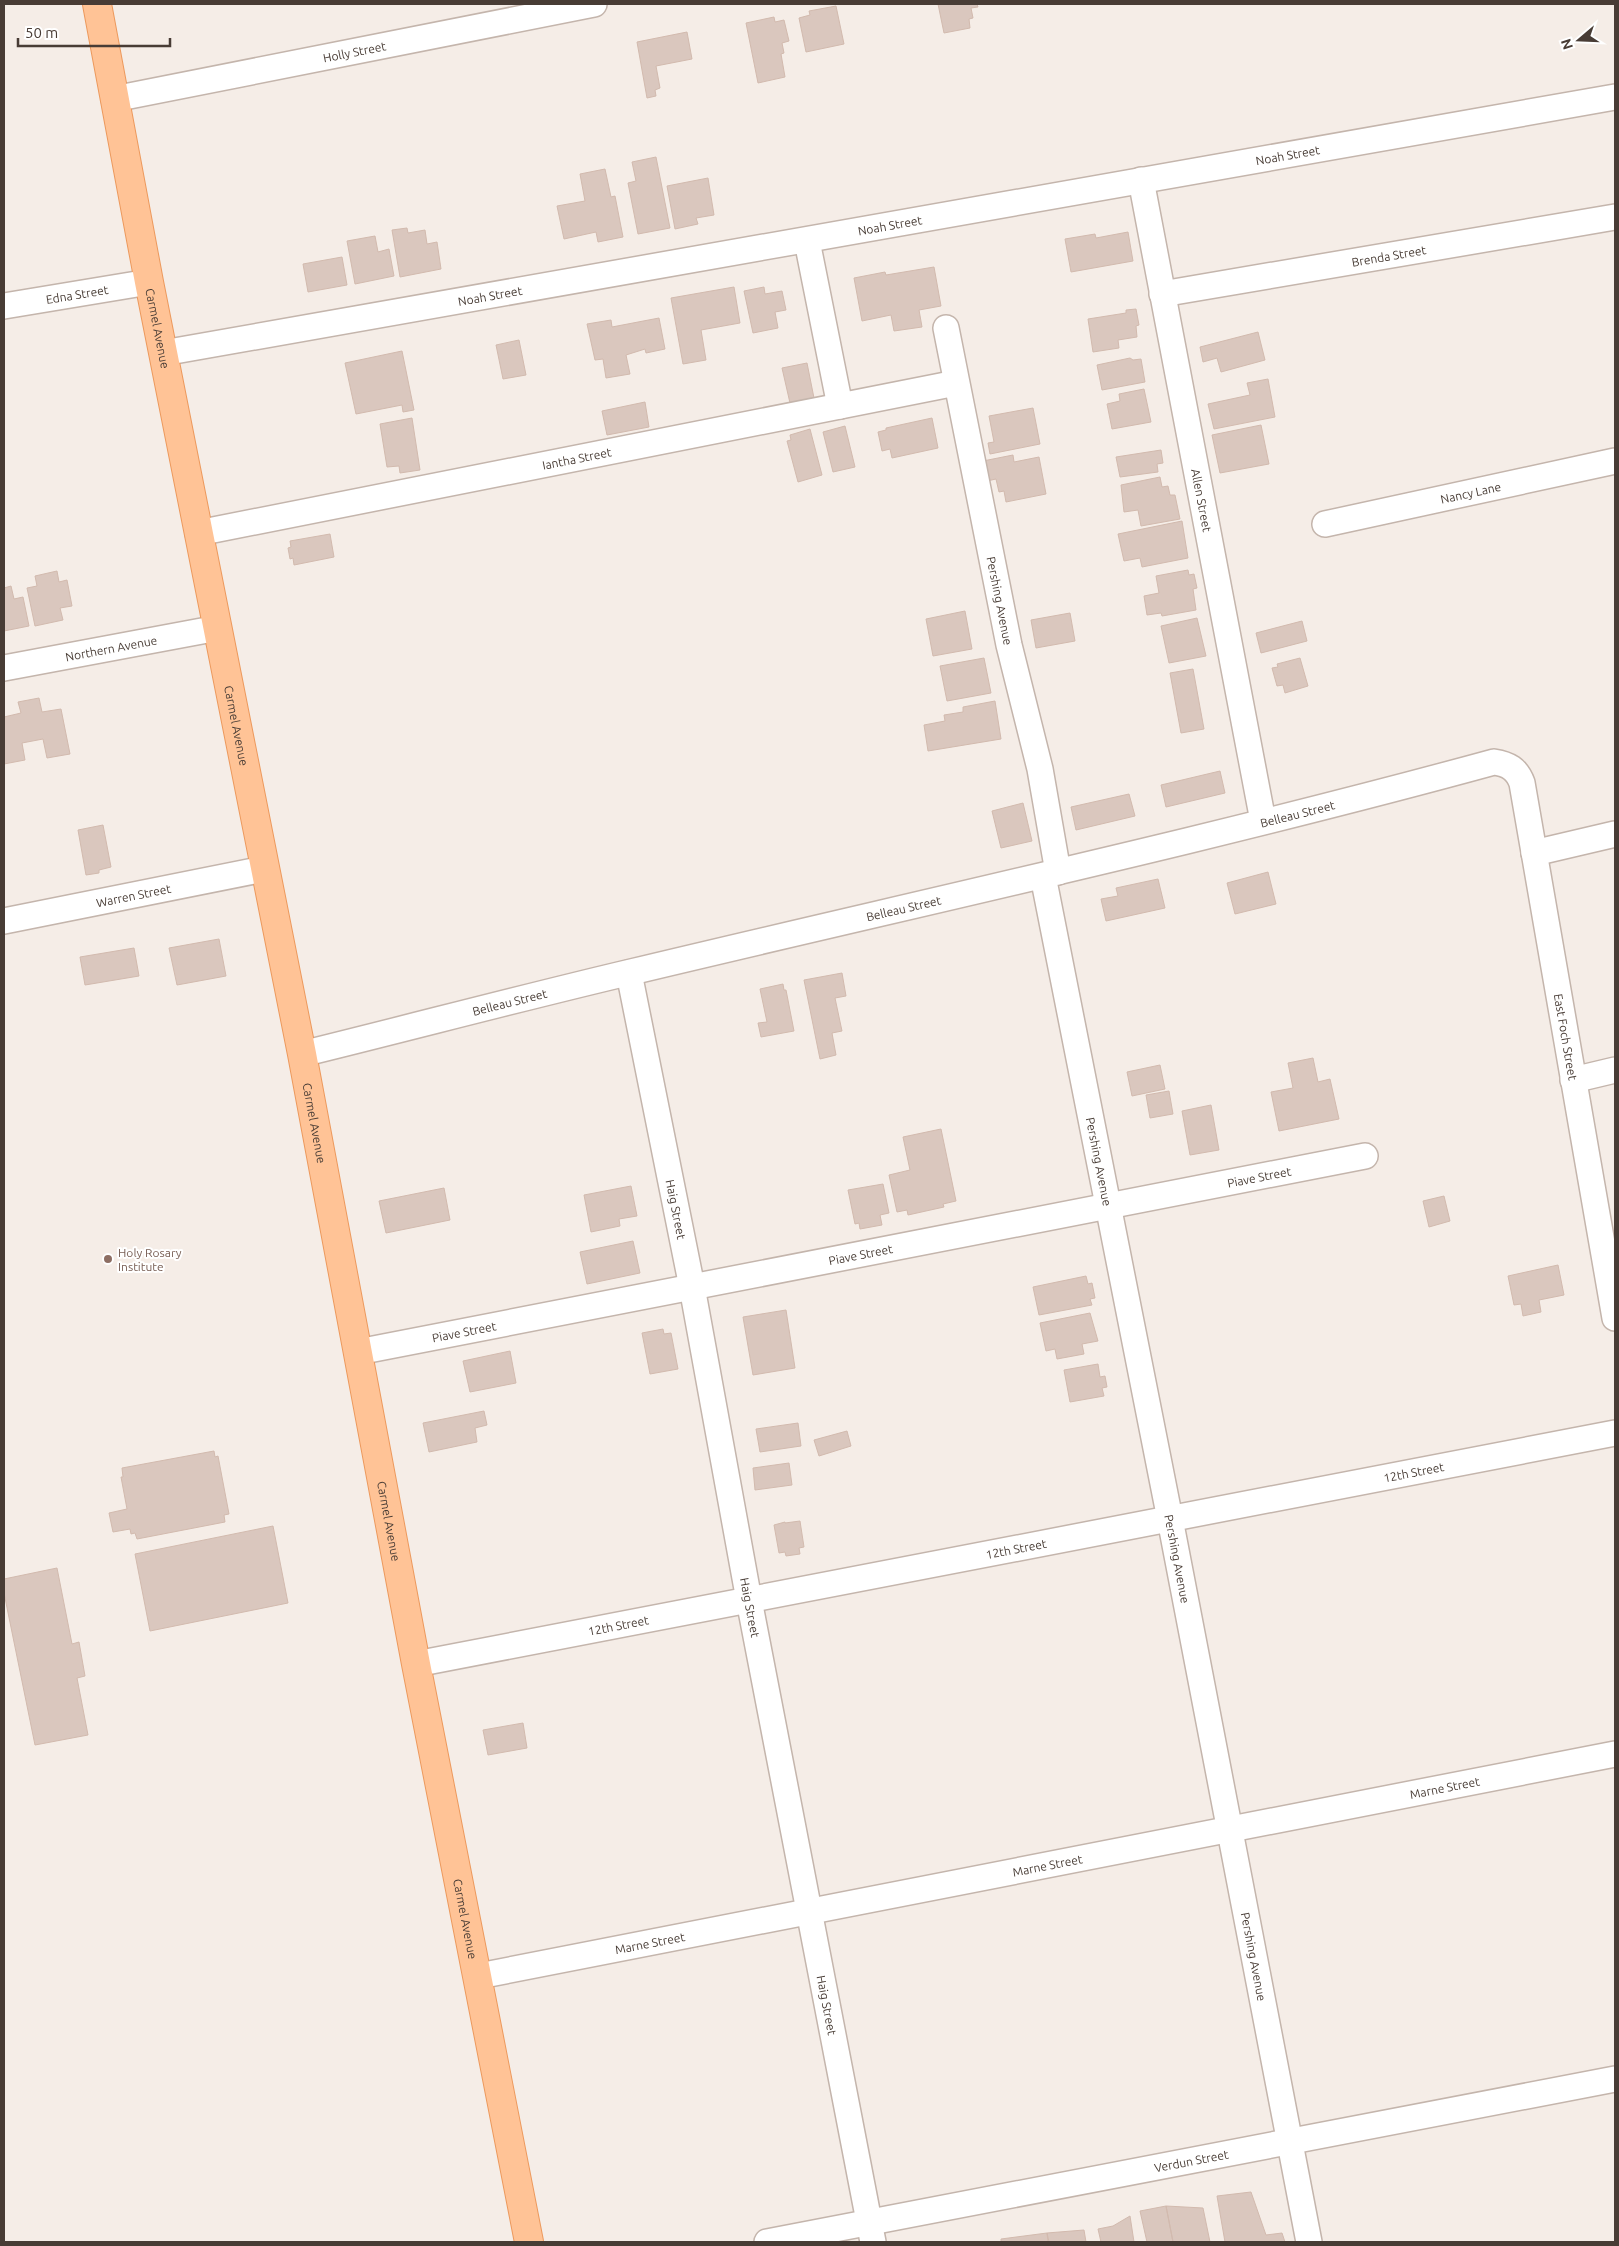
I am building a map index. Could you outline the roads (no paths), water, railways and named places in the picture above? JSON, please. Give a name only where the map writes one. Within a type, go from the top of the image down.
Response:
[{"type":"main road","name":"Carmel Avenue","points":[[97,4],[198,533],[302,1054],[416,1664],[529,2242]]},
{"type":"street","name":"Holly Street","points":[[114,99],[594,4]]},
{"type":"street","name":"Noah Street","points":[[163,353],[807,241],[1615,97]]},
{"type":"street","name":"Allen Street","points":[[1141,180],[1263,821]]},
{"type":"street","name":"Brenda Street","points":[[1162,294],[1615,217]]},
{"type":"street","points":[[807,241],[840,406]]},
{"type":"street","name":"Edna Street","points":[[4,306],[149,282]]},
{"type":"street","name":"Pershing Avenue","points":[[946,328],[1009,645],[1040,769],[1051,874],[1108,1205],[1309,2242]]},
{"type":"street","name":"Iantha Street","points":[[198,533],[956,383]]},
{"type":"street","name":"Nancy Lane","points":[[1325,524],[1615,461]]},
{"type":"street","name":"Northern Avenue","points":[[4,668],[218,628]]},
{"type":"street","name":"Belleau Street","points":[[302,1054],[629,972],[1051,874],[1494,762],[1505,764]]},
{"type":"street","name":"East Foch Street","points":[[1505,764],[1516,772],[1522,784],[1615,1318]]},
{"type":"street","points":[[1534,853],[1615,834]]},
{"type":"street","name":"Warren Street","points":[[4,921],[264,869]]},
{"type":"street","name":"Haig Street","points":[[629,972],[692,1287],[808,1912],[871,2232]]},
{"type":"street","points":[[1573,1080],[1615,1070]]},
{"type":"street","name":"Piave Street","points":[[358,1352],[1364,1156]]},
{"type":"street","name":"12th Street","points":[[416,1664],[1615,1433]]},
{"type":"street","name":"Marne Street","points":[[478,1976],[1615,1754]]},
{"type":"street","name":"Verdun Street","points":[[767,2242],[871,2232],[1291,2142],[1615,2079]]},
{"type":"place","name":"Holy Rosary Institute","points":[[108,1259]]}]
